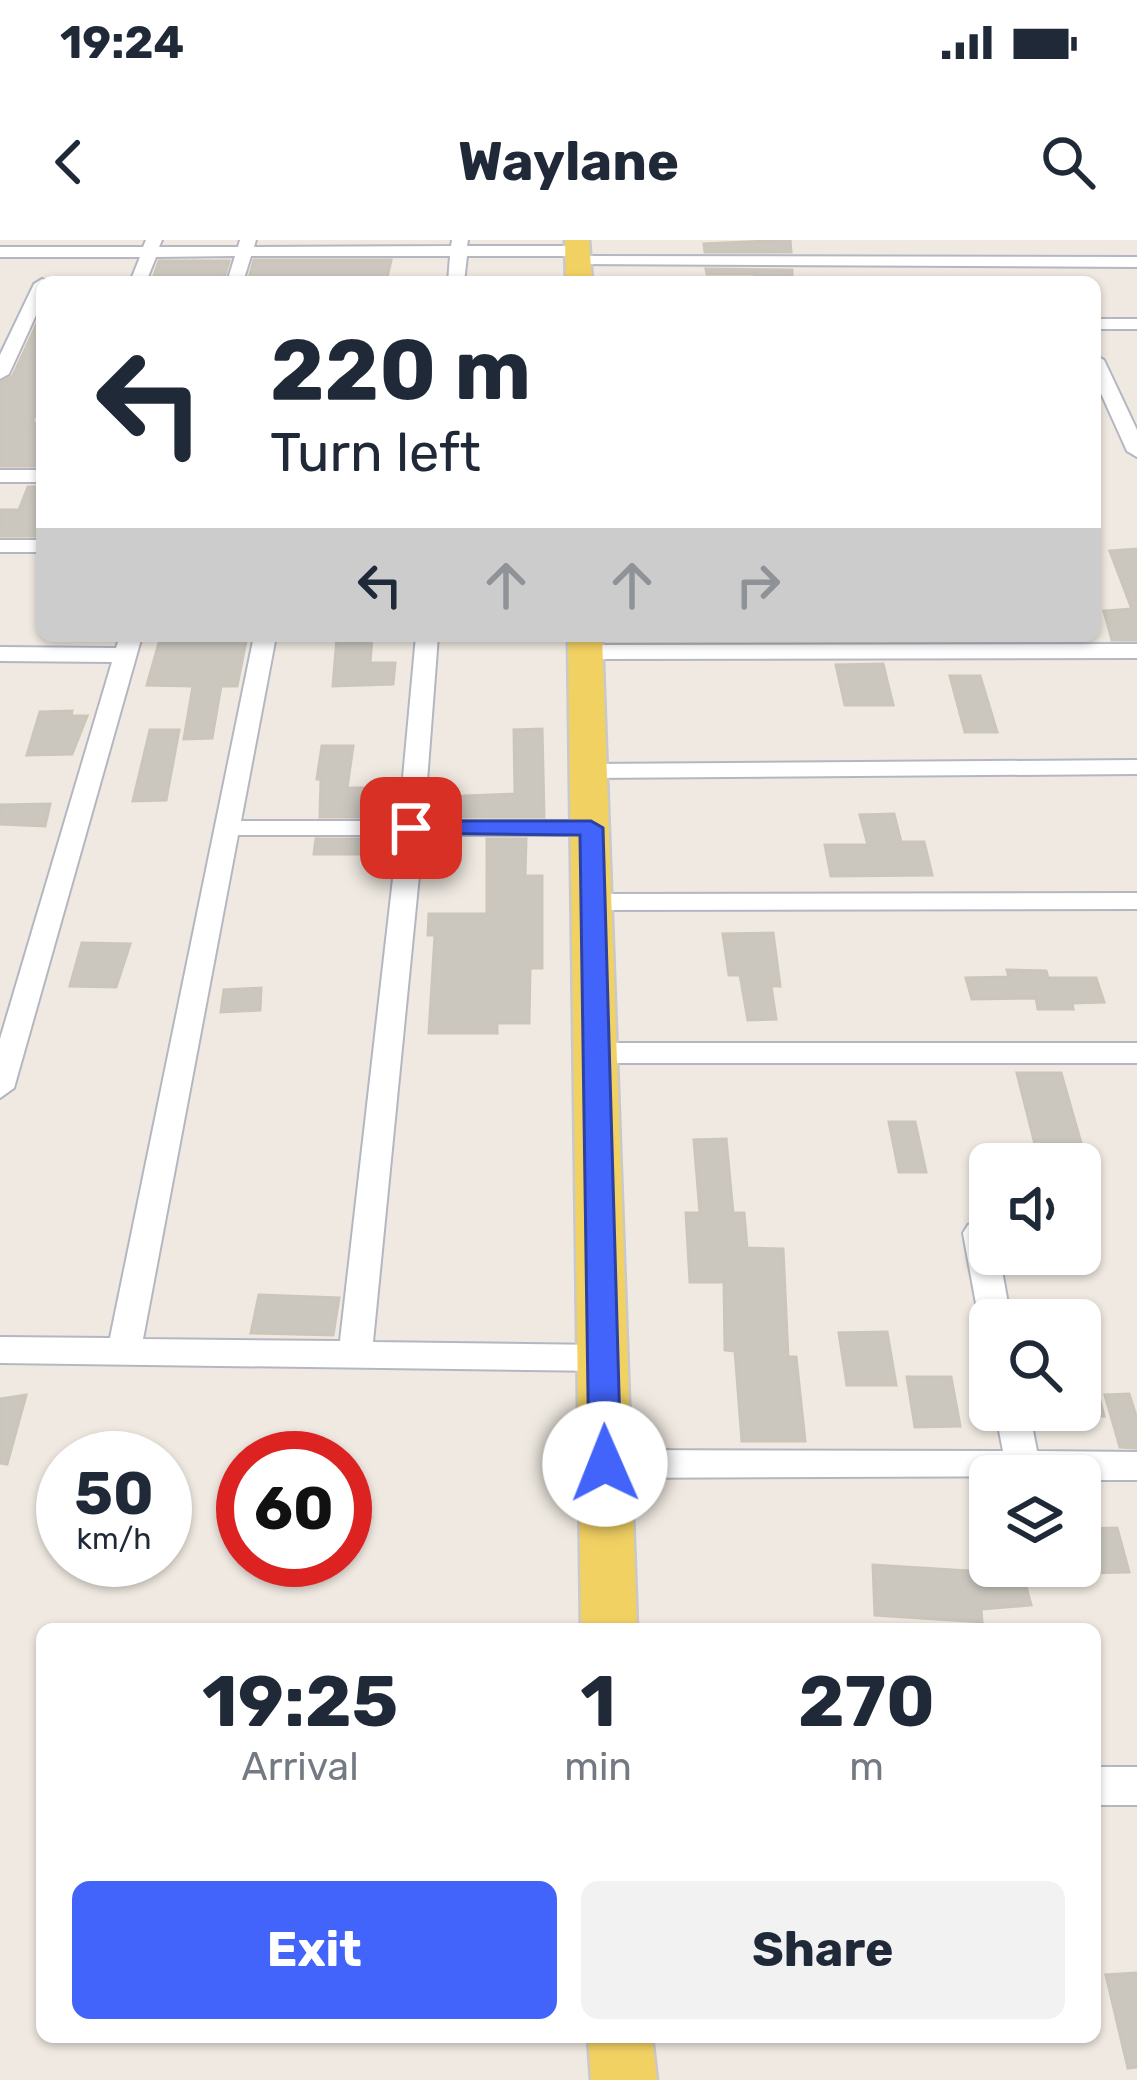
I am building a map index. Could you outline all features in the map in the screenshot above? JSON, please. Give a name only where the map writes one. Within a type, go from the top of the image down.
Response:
[{"type":"main road","points":[[585,644],[608,1623]]},
{"type":"main road","points":[[620,2043],[623,2080]]},
{"type":"street","points":[[641,240],[645,276]]},
{"type":"street","points":[[1038,240],[1054,276]]},
{"type":"street","points":[[139,276],[152,245]]},
{"type":"street","points":[[0,252],[60,246],[246,245],[341,252],[460,245],[644,261],[1137,262]]},
{"type":"street","points":[[238,276],[246,245]]},
{"type":"street","points":[[457,276],[460,245]]},
{"type":"street","points":[[46,276],[60,246]]},
{"type":"street","points":[[0,374],[36,298]]},
{"type":"street","points":[[1101,324],[1137,324]]},
{"type":"street","points":[[1101,372],[1137,451]]},
{"type":"street","points":[[1110,391],[1137,391]]},
{"type":"street","points":[[0,476],[36,476]]},
{"type":"street","points":[[0,546],[36,546]]},
{"type":"street","points":[[124,1353],[265,642]]},
{"type":"street","points":[[356,1356],[426,642]]},
{"type":"street","points":[[585,644],[1137,651]]},
{"type":"street","points":[[0,654],[128,645],[0,1088]]},
{"type":"street","points":[[589,771],[1137,767]]},
{"type":"street","points":[[225,828],[591,828]]},
{"type":"street","points":[[593,902],[1137,901]]},
{"type":"street","points":[[597,1053],[1137,1053]]},
{"type":"street","points":[[0,1350],[603,1358]]},
{"type":"street","points":[[605,1464],[969,1463]]},
{"type":"street","points":[[1101,1465],[1137,1466]]},
{"type":"street","points":[[1101,1786],[1137,1786]]},
{"type":"building","points":[[790,240],[791,252],[705,252],[704,244]]},
{"type":"building","points":[[254,260],[391,260],[387,276],[250,276]]},
{"type":"building","points":[[159,261],[229,261],[224,276],[154,276]]},
{"type":"building","points":[[706,269],[792,270],[792,276],[707,274]]},
{"type":"building","points":[[36,326],[32,423],[36,423],[36,466],[0,466],[0,383],[13,376]]},
{"type":"building","points":[[28,487],[36,487],[36,536],[0,536],[0,510],[19,510]]},
{"type":"building","points":[[1137,549],[1137,640],[1112,640],[1104,611],[1132,609],[1110,551]]},
{"type":"building","points":[[159,642],[246,642],[237,686],[221,686],[212,738],[184,739],[193,686],[147,685]]},
{"type":"building","points":[[337,642],[372,642],[370,663],[395,663],[393,684],[333,686]]},
{"type":"building","points":[[883,664],[893,705],[845,705],[836,665]]},
{"type":"building","points":[[950,676],[980,676],[997,732],[965,732]]},
{"type":"building","points":[[72,711],[71,716],[87,716],[72,754],[27,755],[40,712]]},
{"type":"building","points":[[542,729],[544,817],[439,817],[440,797],[515,794],[514,730]]},
{"type":"building","points":[[150,730],[179,730],[166,800],[133,801]]},
{"type":"building","points":[[322,746],[353,746],[347,788],[369,788],[366,817],[320,817],[321,779],[317,779]]},
{"type":"building","points":[[50,804],[45,826],[0,824],[0,805]]},
{"type":"building","points":[[894,814],[901,842],[924,842],[932,875],[831,876],[825,845],[868,845],[860,815]]},
{"type":"building","points":[[316,839],[379,839],[378,854],[314,854]]},
{"type":"building","points":[[487,839],[526,839],[525,876],[542,876],[542,968],[530,968],[529,1023],[497,1023],[497,1033],[429,1033],[435,935],[428,935],[429,914],[487,914]]},
{"type":"building","points":[[773,933],[780,986],[771,986],[776,1019],[748,1020],[740,975],[729,975],[723,934]]},
{"type":"building","points":[[82,943],[130,944],[116,987],[70,986]]},
{"type":"building","points":[[1007,970],[1046,971],[1048,978],[1096,978],[1104,1002],[1072,1003],[1073,1009],[1038,1009],[1036,998],[972,999],[966,978],[1009,977]]},
{"type":"building","points":[[261,988],[260,1010],[221,1012],[224,990]]},
{"type":"building","points":[[1017,1073],[1061,1073],[1081,1143],[1035,1143]]},
{"type":"building","points":[[889,1122],[915,1122],[926,1172],[899,1172]]},
{"type":"building","points":[[726,1139],[733,1213],[744,1213],[747,1248],[783,1249],[788,1357],[796,1357],[805,1441],[742,1441],[735,1351],[725,1350],[724,1282],[690,1282],[686,1213],[700,1213],[694,1140]]},
{"type":"building","points":[[259,1295],[339,1298],[333,1335],[251,1333]]},
{"type":"building","points":[[887,1332],[896,1385],[847,1385],[839,1333]]},
{"type":"building","points":[[907,1377],[951,1377],[960,1426],[915,1427]]},
{"type":"building","points":[[1129,1394],[1137,1419],[1137,1448],[1120,1447],[1105,1395]]},
{"type":"building","points":[[26,1395],[7,1464],[0,1463],[0,1399]]},
{"type":"building","points":[[1101,1528],[1117,1528],[1129,1572],[1101,1573]]},
{"type":"building","points":[[873,1565],[969,1571],[969,1587],[1026,1587],[1031,1605],[981,1609],[982,1622],[875,1615]]},
{"type":"building","points":[[1137,1973],[1137,2067],[1128,2068],[1106,1975]]},
{"type":"route","points":[[411,828],[591,828],[605,1464]]}]
